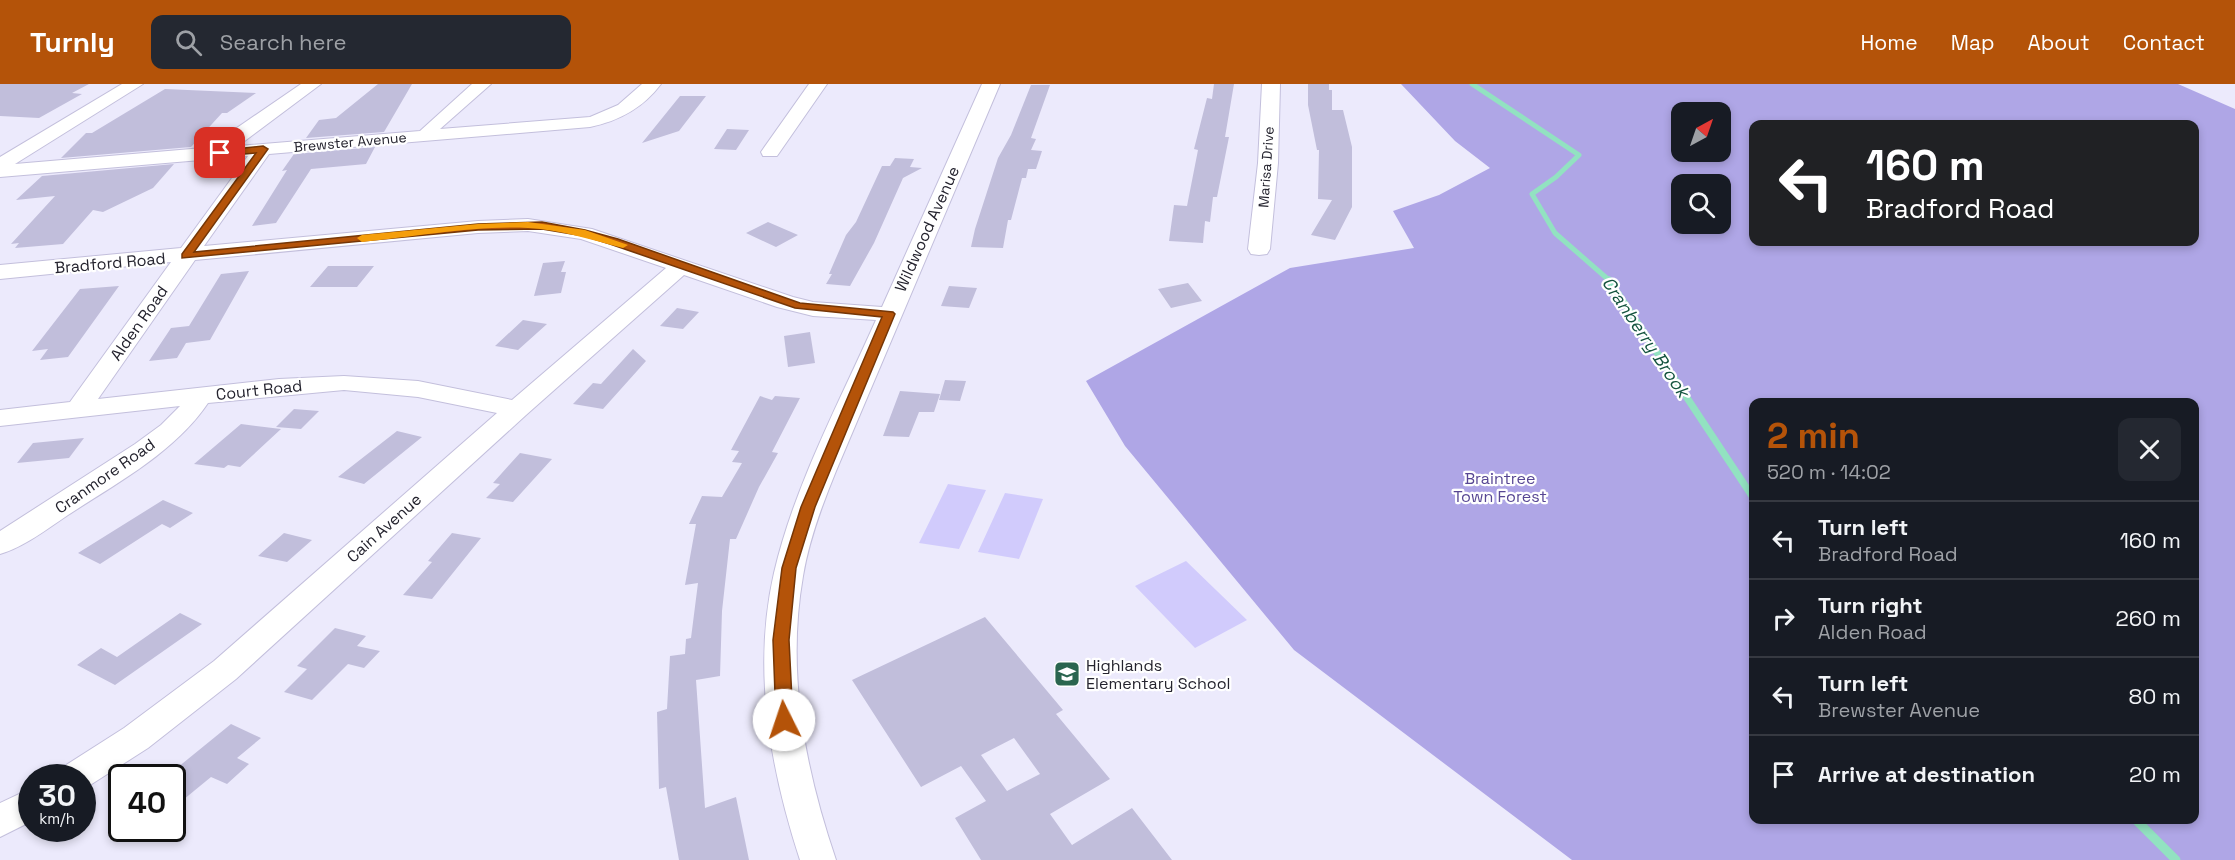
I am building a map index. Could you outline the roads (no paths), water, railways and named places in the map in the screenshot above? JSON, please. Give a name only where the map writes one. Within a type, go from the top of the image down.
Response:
[{"type":"street","points":[[0,165],[134,84]]},
{"type":"street","points":[[220,153],[235,138],[312,84]]},
{"type":"street","points":[[425,136],[434,125],[482,84]]},
{"type":"street","name":"Brewster Avenue","points":[[0,171],[601,120],[623,112],[652,84]]},
{"type":"street","points":[[770,152],[818,84]]},
{"type":"street","name":"Wildwood Avenue","points":[[818,860],[794,782],[786,732],[781,662],[784,603],[789,568],[805,515],[889,314],[991,84]]},
{"type":"street","name":"Marisa Drive","points":[[1259,249],[1268,163],[1271,84]]},
{"type":"street","name":"Alden Road","points":[[78,410],[263,149]]},
{"type":"street","name":"Bradford Road","points":[[0,273],[478,227],[528,225],[585,233],[799,306],[889,314]]},
{"type":"street","name":"Cain Avenue","points":[[95,764],[145,732],[225,670],[681,266]]},
{"type":"street","name":"Court Road","points":[[0,418],[302,385],[362,384],[418,389],[517,409]]},
{"type":"street","name":"Cranmore Road","points":[[0,544],[143,451],[184,418],[200,396]]},
{"type":"street","points":[[0,821],[18,811]]},
{"type":"waterway","name":"Cranberry Brook","points":[[1472,84],[1579,155],[1556,177],[1532,194],[1555,233],[1609,280]]},
{"type":"waterway","name":"Cranberry Brook","points":[[1609,280],[1749,491]]},
{"type":"waterway","name":"Cranberry Brook","points":[[2140,824],[2176,860]]},
{"type":"place","name":"Highlands Elementary School","points":[[1067,674]]},
{"type":"park label","name":"Braintree Town Forest","points":[[1500,487]]}]
